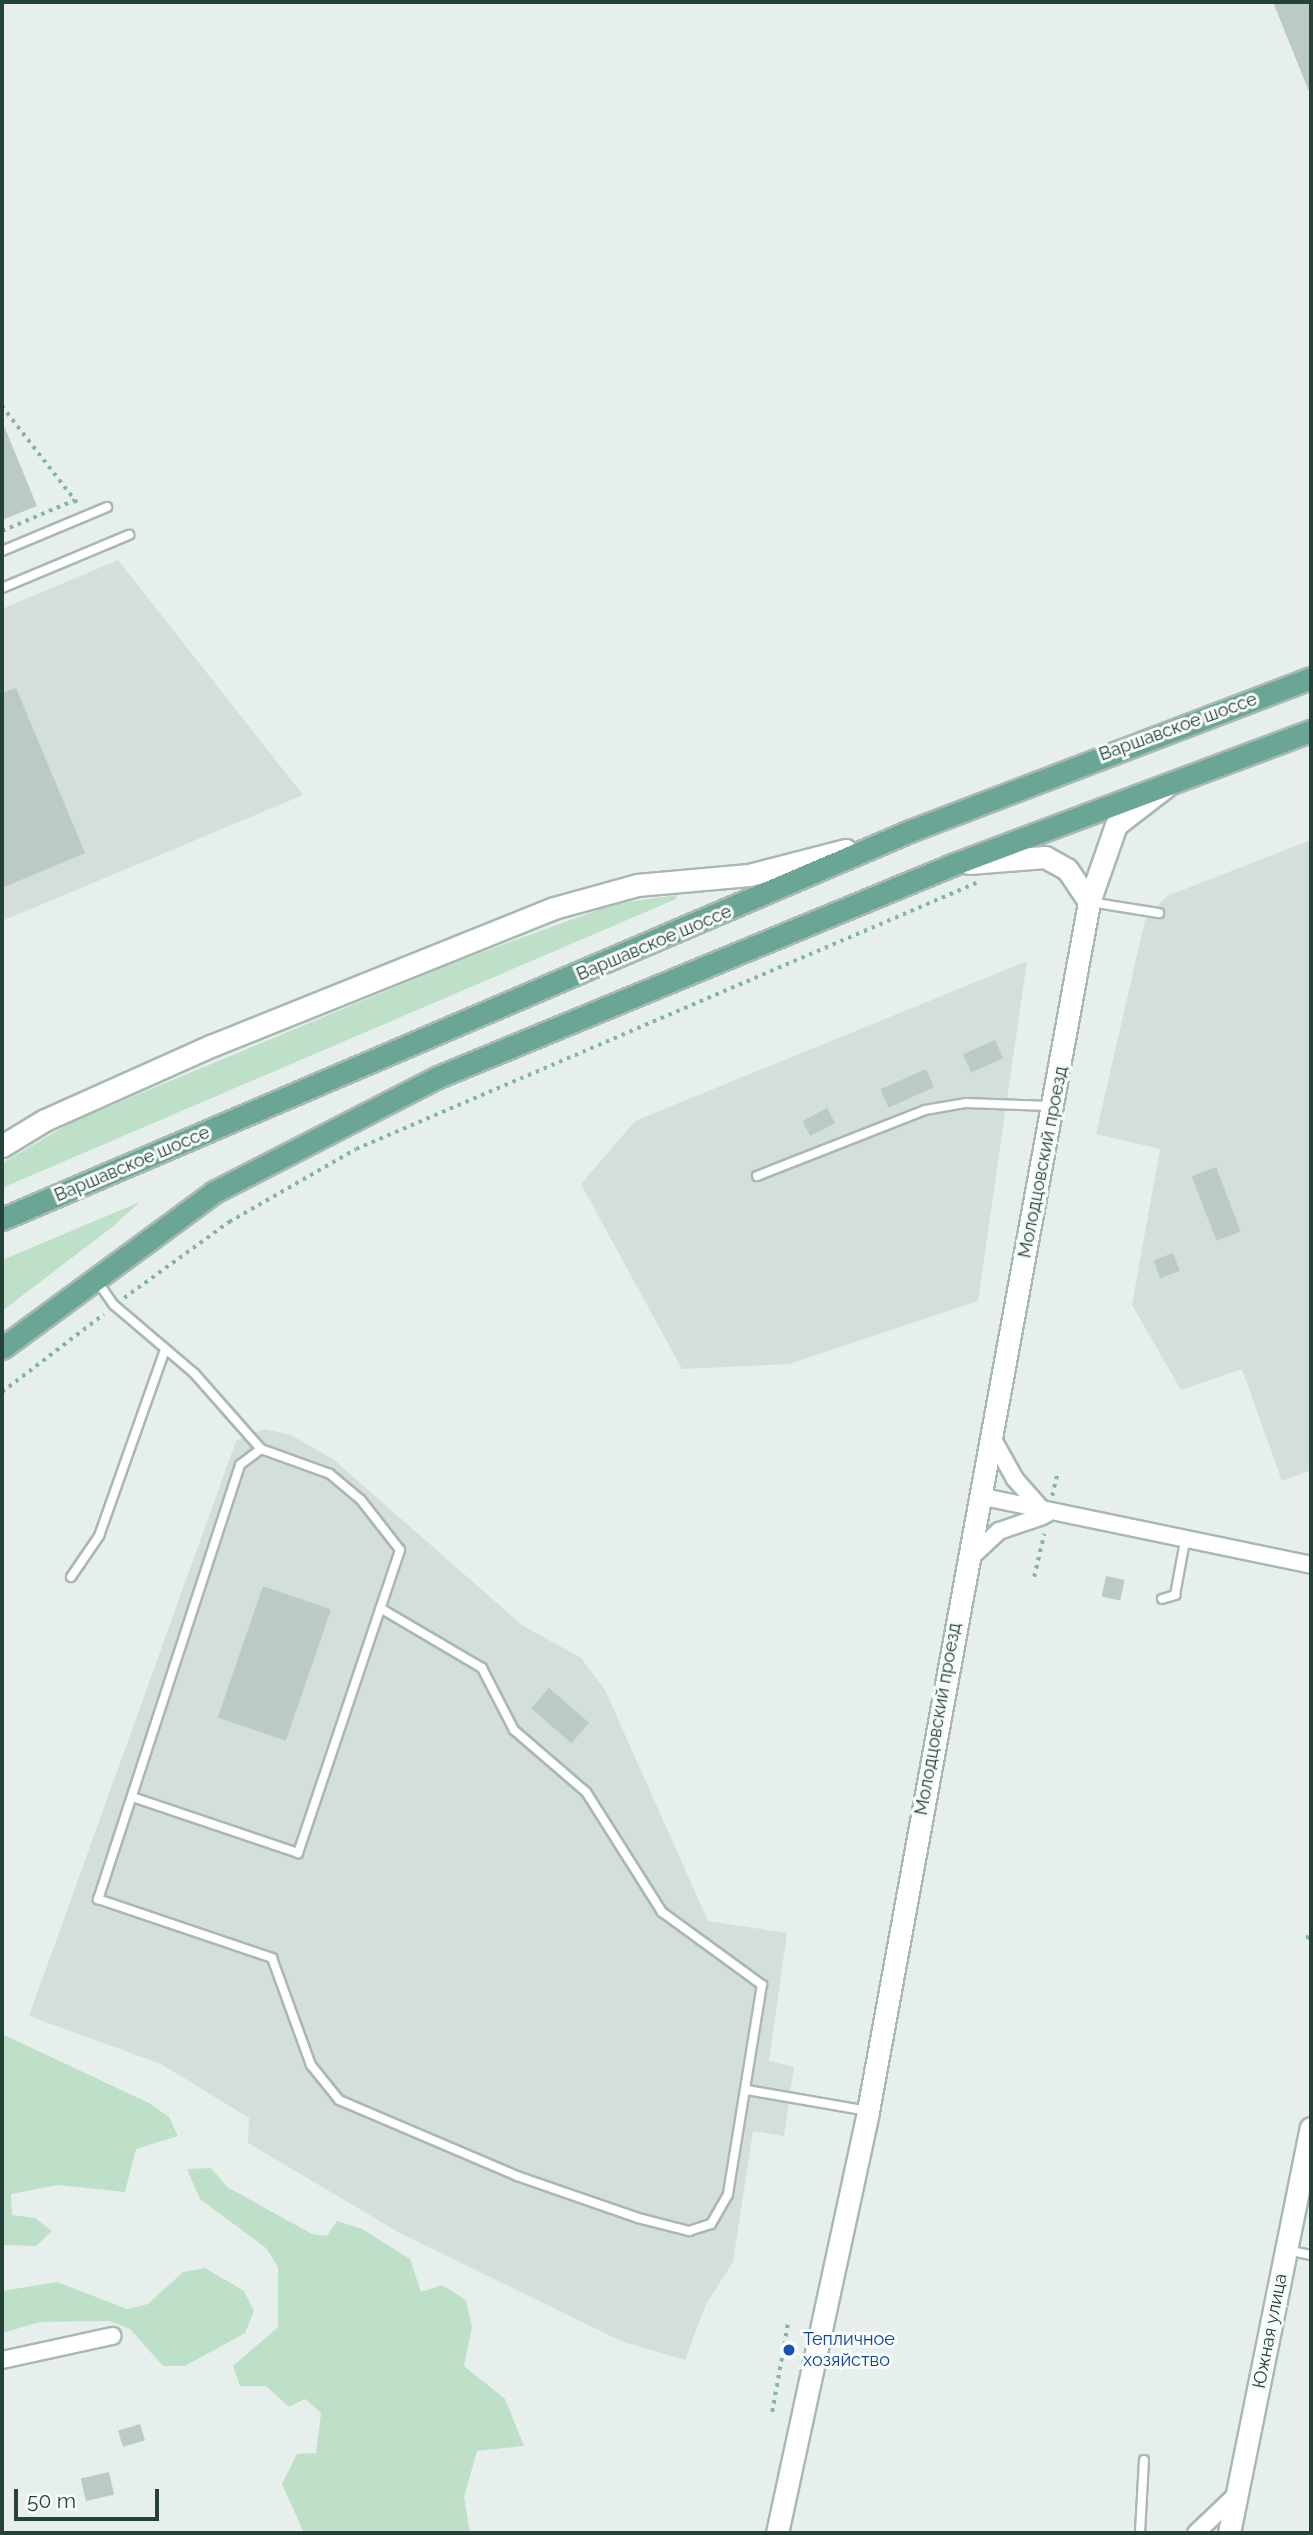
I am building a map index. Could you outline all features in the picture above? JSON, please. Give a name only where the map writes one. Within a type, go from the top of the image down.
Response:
[{"type":"main road","name":"Варшавское шоссе","points":[[2,1219],[910,831],[1311,678]]},
{"type":"main road","points":[[2,1348],[214,1192],[354,1117],[952,866],[1174,780],[1311,731]]},
{"type":"street","name":"Молодцовский проезд","points":[[777,2533],[867,2111],[1089,902],[1116,825],[1174,780]]},
{"type":"street","points":[[2,1146],[202,1050],[554,908],[637,886],[794,866],[910,831]]},
{"type":"street","points":[[952,866],[1045,857],[1067,869],[1089,902]]},
{"type":"street","points":[[2,1339],[36,1323]]},
{"type":"street","points":[[990,1434],[1015,1479],[1048,1516]]},
{"type":"street","points":[[979,1496],[1048,1516],[1311,1565]]},
{"type":"street","points":[[967,1562],[999,1531],[1048,1516]]},
{"type":"street","name":"Южная улица","points":[[1229,2533],[1311,2128]]},
{"type":"street","points":[[2,2360],[112,2336]]},
{"type":"street","points":[[1196,2533],[1238,2493]]},
{"type":"lane","points":[[2,551],[107,507]]},
{"type":"lane","points":[[2,588],[129,535]]},
{"type":"lane","points":[[1089,902],[1160,913]]},
{"type":"lane","points":[[758,1176],[925,1110],[966,1103],[1053,1106]]},
{"type":"lane","points":[[95,1278],[114,1305],[194,1373],[261,1449],[330,1474],[361,1500],[400,1550],[298,1853],[133,1797]]},
{"type":"lane","points":[[71,1577],[99,1536],[165,1350]]},
{"type":"lane","points":[[261,1449],[240,1465],[98,1899],[271,1958],[311,2065],[339,2100],[517,2176],[688,2231],[711,2224],[728,2194],[762,1985],[662,1912],[586,1793],[514,1730],[482,1668],[380,1608]]},
{"type":"lane","points":[[1162,1599],[1175,1595],[1185,1541]]},
{"type":"lane","points":[[747,2090],[867,2111]]},
{"type":"lane","points":[[1287,2250],[1311,2255]]},
{"type":"lane","points":[[1140,2533],[1144,2460]]},
{"type":"path","points":[[2,406],[88,515]]},
{"type":"path","points":[[2,531],[75,500]]},
{"type":"path","points":[[2,1392],[114,1305],[229,1222],[356,1149],[987,878]]},
{"type":"path","points":[[772,2412],[788,2322]]},
{"type":"shaded area","points":[[118,560],[303,795],[2,921],[2,609]]},
{"type":"shaded area","points":[[1311,840],[1311,1470],[1282,1481],[1242,1369],[1181,1390],[1132,1305],[1160,1149],[1096,1134],[1145,920],[1167,896]]},
{"type":"shaded area","points":[[1027,961],[978,1301],[789,1364],[682,1369],[581,1184],[635,1121]]},
{"type":"shaded area","points":[[264,1429],[291,1435],[334,1460],[522,1625],[581,1658],[605,1690],[708,1921],[787,1933],[769,2061],[794,2067],[784,2136],[753,2131],[733,2262],[706,2304],[685,2360],[621,2341],[400,2233],[248,2143],[249,2118],[161,2064],[29,2016],[236,1441]]},
{"type":"green space","points":[[677,895],[676,899],[2,1188],[2,1163],[74,1121],[453,963],[614,904]]},
{"type":"green space","points":[[140,1202],[111,1228],[2,1311],[2,1260]]},
{"type":"green space","points":[[2,2034],[149,2103],[169,2117],[178,2136],[136,2149],[125,2192],[58,2185],[11,2194],[12,2215],[35,2218],[52,2231],[36,2246],[2,2245]]},
{"type":"green space","points":[[211,2168],[227,2187],[312,2234],[327,2236],[337,2221],[362,2229],[410,2259],[421,2292],[442,2285],[466,2300],[472,2327],[464,2366],[505,2399],[524,2446],[477,2451],[464,2497],[470,2533],[304,2533],[282,2484],[297,2454],[316,2453],[321,2413],[305,2399],[289,2407],[266,2386],[240,2386],[233,2366],[278,2327],[278,2267],[266,2248],[200,2199],[187,2169]]},
{"type":"green space","points":[[205,2268],[244,2291],[254,2311],[245,2333],[185,2366],[163,2366],[130,2329],[109,2321],[40,2322],[2,2333],[2,2291],[57,2282],[127,2309],[148,2304],[183,2272]]},
{"type":"building","points":[[1273,2],[1311,2],[1311,94],[1310,94]]},
{"type":"building","points":[[2,421],[37,506],[2,520]]},
{"type":"building","points":[[16,688],[85,853],[2,888],[2,693]]},
{"type":"building","points":[[995,1040],[1003,1058],[971,1073],[963,1054]]},
{"type":"building","points":[[926,1069],[934,1087],[888,1108],[880,1089]]},
{"type":"building","points":[[827,1108],[835,1123],[810,1136],[802,1121]]},
{"type":"building","points":[[1216,1167],[1241,1231],[1216,1241],[1192,1176]]},
{"type":"building","points":[[1173,1253],[1180,1271],[1160,1278],[1153,1261]]},
{"type":"building","points":[[1106,1576],[1125,1580],[1120,1600],[1102,1597]]},
{"type":"building","points":[[263,1586],[331,1609],[286,1741],[218,1717]]},
{"type":"building","points":[[549,1688],[589,1723],[571,1743],[531,1708]]},
{"type":"building","points":[[140,2424],[145,2440],[123,2447],[118,2431]]},
{"type":"building","points":[[109,2472],[114,2494],[86,2501],[81,2479]]},
{"type":"place","name":"Тепличное хозяйство","points":[[789,2350]]}]
